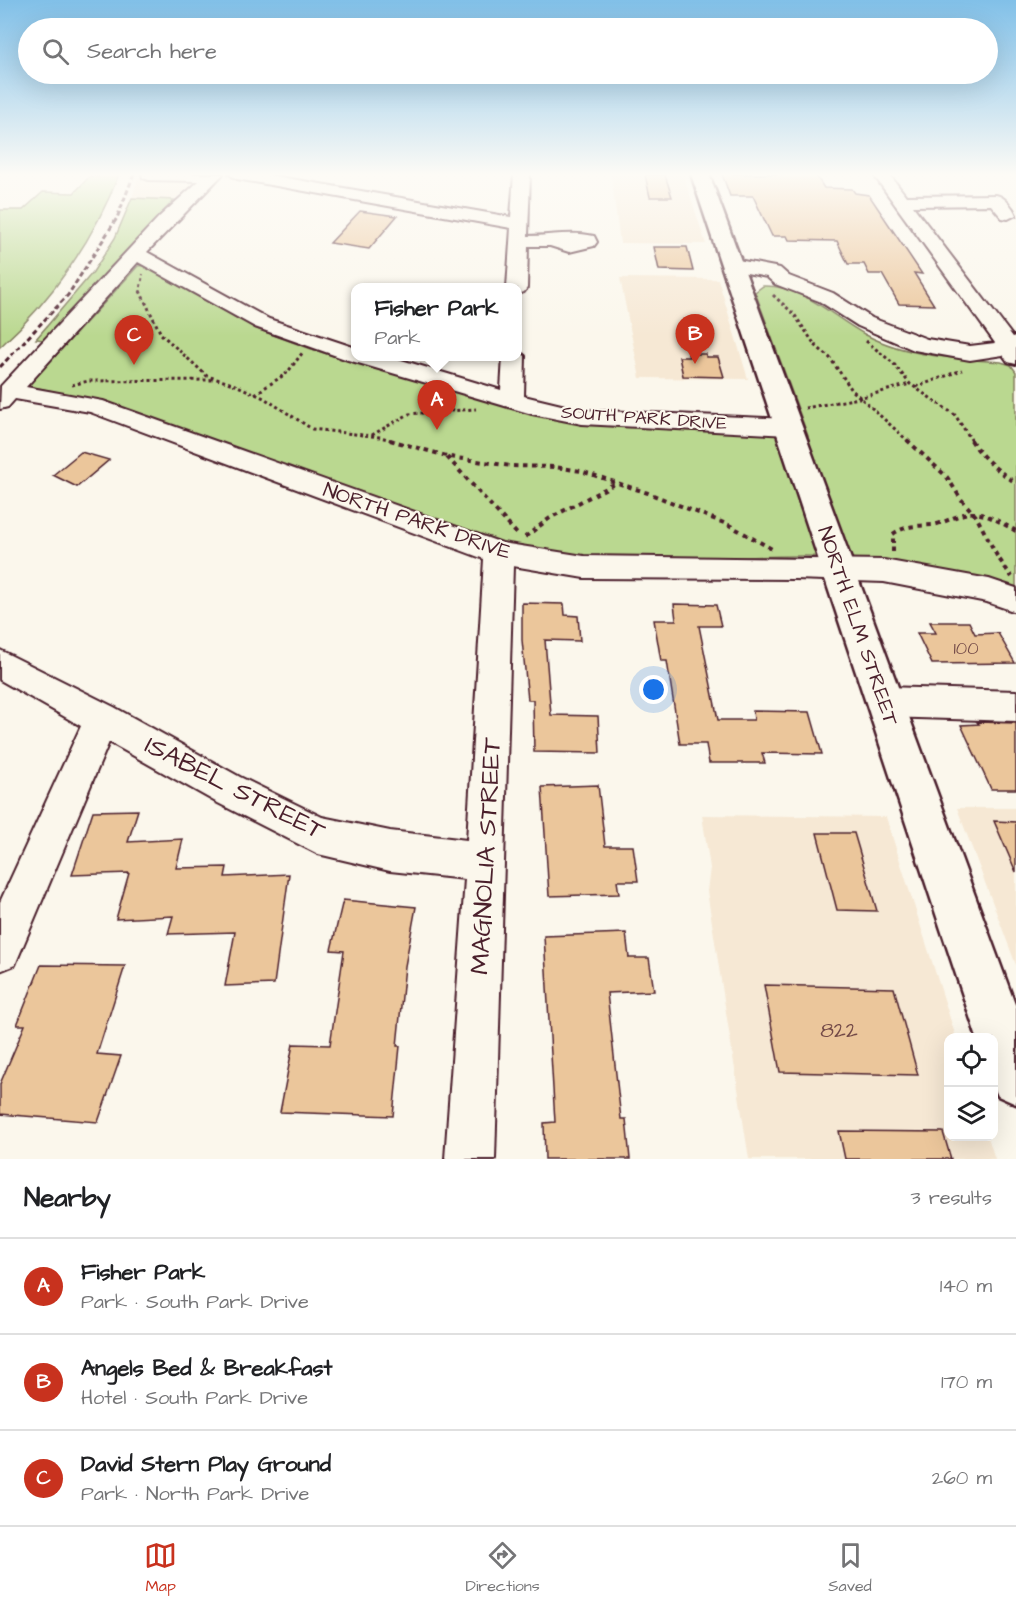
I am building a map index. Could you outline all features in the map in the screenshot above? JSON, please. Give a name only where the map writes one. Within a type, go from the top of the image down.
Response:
[{"type":"main road","name":"NORTH ELM STREET","points":[[719,228],[1016,1078]]},
{"type":"street","points":[[5,397],[166,228]]},
{"type":"street","points":[[496,228],[550,241]]},
{"type":"street","points":[[517,283],[520,228]]},
{"type":"street","points":[[735,272],[770,282],[780,290],[826,297],[865,322],[922,345],[970,352],[1013,348],[921,228]]},
{"type":"street","points":[[138,260],[154,262],[262,323],[351,353]]},
{"type":"street","name":"SOUTH PARK DRIVE","points":[[376,361],[541,409],[582,417],[786,419]]},
{"type":"street","points":[[512,400],[514,361]]},
{"type":"street","name":"NORTH PARK DRIVE","points":[[5,397],[54,399],[105,409],[512,549],[584,567],[884,571],[989,591],[1016,600]]},
{"type":"street","name":"MAGNOLIA STREET","points":[[470,1159],[486,862],[512,549]]},
{"type":"street","name":"ISABEL STREET","points":[[0,664],[102,718],[227,789],[318,835],[390,850],[486,862]]},
{"type":"street","points":[[885,702],[1016,706]]},
{"type":"street","points":[[0,950],[102,718]]},
{"type":"path","points":[[138,260],[143,273],[140,294],[160,334],[207,376],[255,395],[312,429],[371,435],[447,457],[511,466],[555,467],[581,471],[729,525],[779,553],[787,568]]},
{"type":"path","points":[[780,290],[814,345],[830,358],[846,384],[947,477],[985,530],[997,556],[1016,582]]},
{"type":"path","points":[[862,337],[893,363],[910,384],[955,415],[980,455],[995,469],[1016,483]]},
{"type":"path","points":[[255,395],[287,373],[300,356]]},
{"type":"path","points":[[916,387],[967,368]]},
{"type":"path","points":[[54,399],[65,388],[88,381],[217,380]]},
{"type":"path","points":[[786,419],[910,384]]},
{"type":"path","points":[[371,435],[409,414],[458,411]]},
{"type":"path","points":[[447,457],[512,549],[550,518],[617,483]]},
{"type":"path","points":[[884,571],[894,549],[893,534],[908,526],[941,523],[962,514],[973,513],[1016,531]]},
{"type":"shaded area","points":[[618,228],[701,228],[706,244],[620,243]]},
{"type":"shaded area","points":[[620,278],[718,279],[748,379],[640,378]]},
{"type":"shaded area","points":[[957,808],[1016,808],[1016,965]]},
{"type":"shaded area","points":[[702,815],[886,817],[955,1033],[944,1033],[944,1141],[989,1141],[995,1159],[749,1159],[707,891],[710,868]]},
{"type":"green space","points":[[0,228],[94,228],[54,289],[0,347]]},
{"type":"green space","points":[[119,228],[148,228],[44,340],[36,339],[93,272]]},
{"type":"green space","points":[[147,265],[257,329],[314,350],[528,413],[581,423],[808,436],[755,292],[763,286],[778,287],[805,296],[853,328],[898,348],[932,355],[1011,365],[1016,372],[1016,590],[938,571],[860,559],[778,556],[611,560],[541,552],[471,535],[82,397],[28,386],[138,266]]},
{"type":"building","points":[[344,228],[387,228],[369,249],[330,243]]},
{"type":"building","points":[[768,228],[891,228],[922,274],[914,273],[934,305],[899,304],[882,274],[869,274],[864,264],[848,264],[837,241],[789,240],[787,236],[772,236]]},
{"type":"building","points":[[654,247],[687,247],[693,271],[659,270]]},
{"type":"building","points":[[688,354],[718,357],[724,377],[683,376],[679,357],[689,357]]},
{"type":"building","points":[[81,452],[109,460],[77,487],[53,475]]},
{"type":"building","points":[[522,603],[564,604],[565,615],[578,616],[580,641],[545,640],[551,715],[598,716],[600,753],[534,752],[533,700],[528,700],[522,640]]},
{"type":"building","points":[[674,604],[716,605],[721,626],[699,626],[718,720],[754,720],[753,711],[810,712],[822,754],[762,753],[765,763],[709,763],[706,744],[680,744],[667,661],[661,661],[654,620],[676,620]]},
{"type":"building","points":[[930,622],[969,622],[975,634],[998,633],[1015,663],[932,664],[917,633],[936,633]]},
{"type":"building","points":[[977,722],[1016,723],[1016,789],[991,789],[961,725],[979,724]]},
{"type":"building","points":[[598,785],[605,846],[633,846],[638,881],[617,881],[619,894],[549,896],[542,787]]},
{"type":"building","points":[[138,810],[128,842],[183,839],[176,868],[227,867],[225,877],[289,874],[274,984],[225,986],[235,932],[168,934],[173,916],[116,919],[129,873],[72,875],[93,811]]},
{"type":"building","points":[[994,821],[1016,822],[1016,872]]},
{"type":"building","points":[[817,833],[854,833],[877,911],[837,910]]},
{"type":"building","points":[[343,900],[416,907],[405,966],[393,1116],[280,1112],[293,1044],[330,1045],[344,951],[331,950]]},
{"type":"building","points":[[626,933],[629,958],[649,958],[654,991],[607,993],[621,1119],[626,1119],[630,1159],[545,1159],[544,1123],[555,1122],[544,936]]},
{"type":"building","points":[[41,965],[125,966],[97,1054],[121,1056],[98,1122],[0,1114],[0,1084],[25,1025],[17,1025]]},
{"type":"building","points":[[764,985],[894,988],[918,1075],[780,1072]]},
{"type":"building","points":[[839,1131],[943,1132],[951,1159],[845,1159]]},
{"type":"railway","points":[[0,367],[68,295],[111,228]]},
{"type":"place","name":"Angels Bed & Breakfast","points":[[695,364]]},
{"type":"place","name":"David Stern Play Ground","points":[[134,365]]},
{"type":"place","name":"Fisher Park","points":[[437,430]]}]
